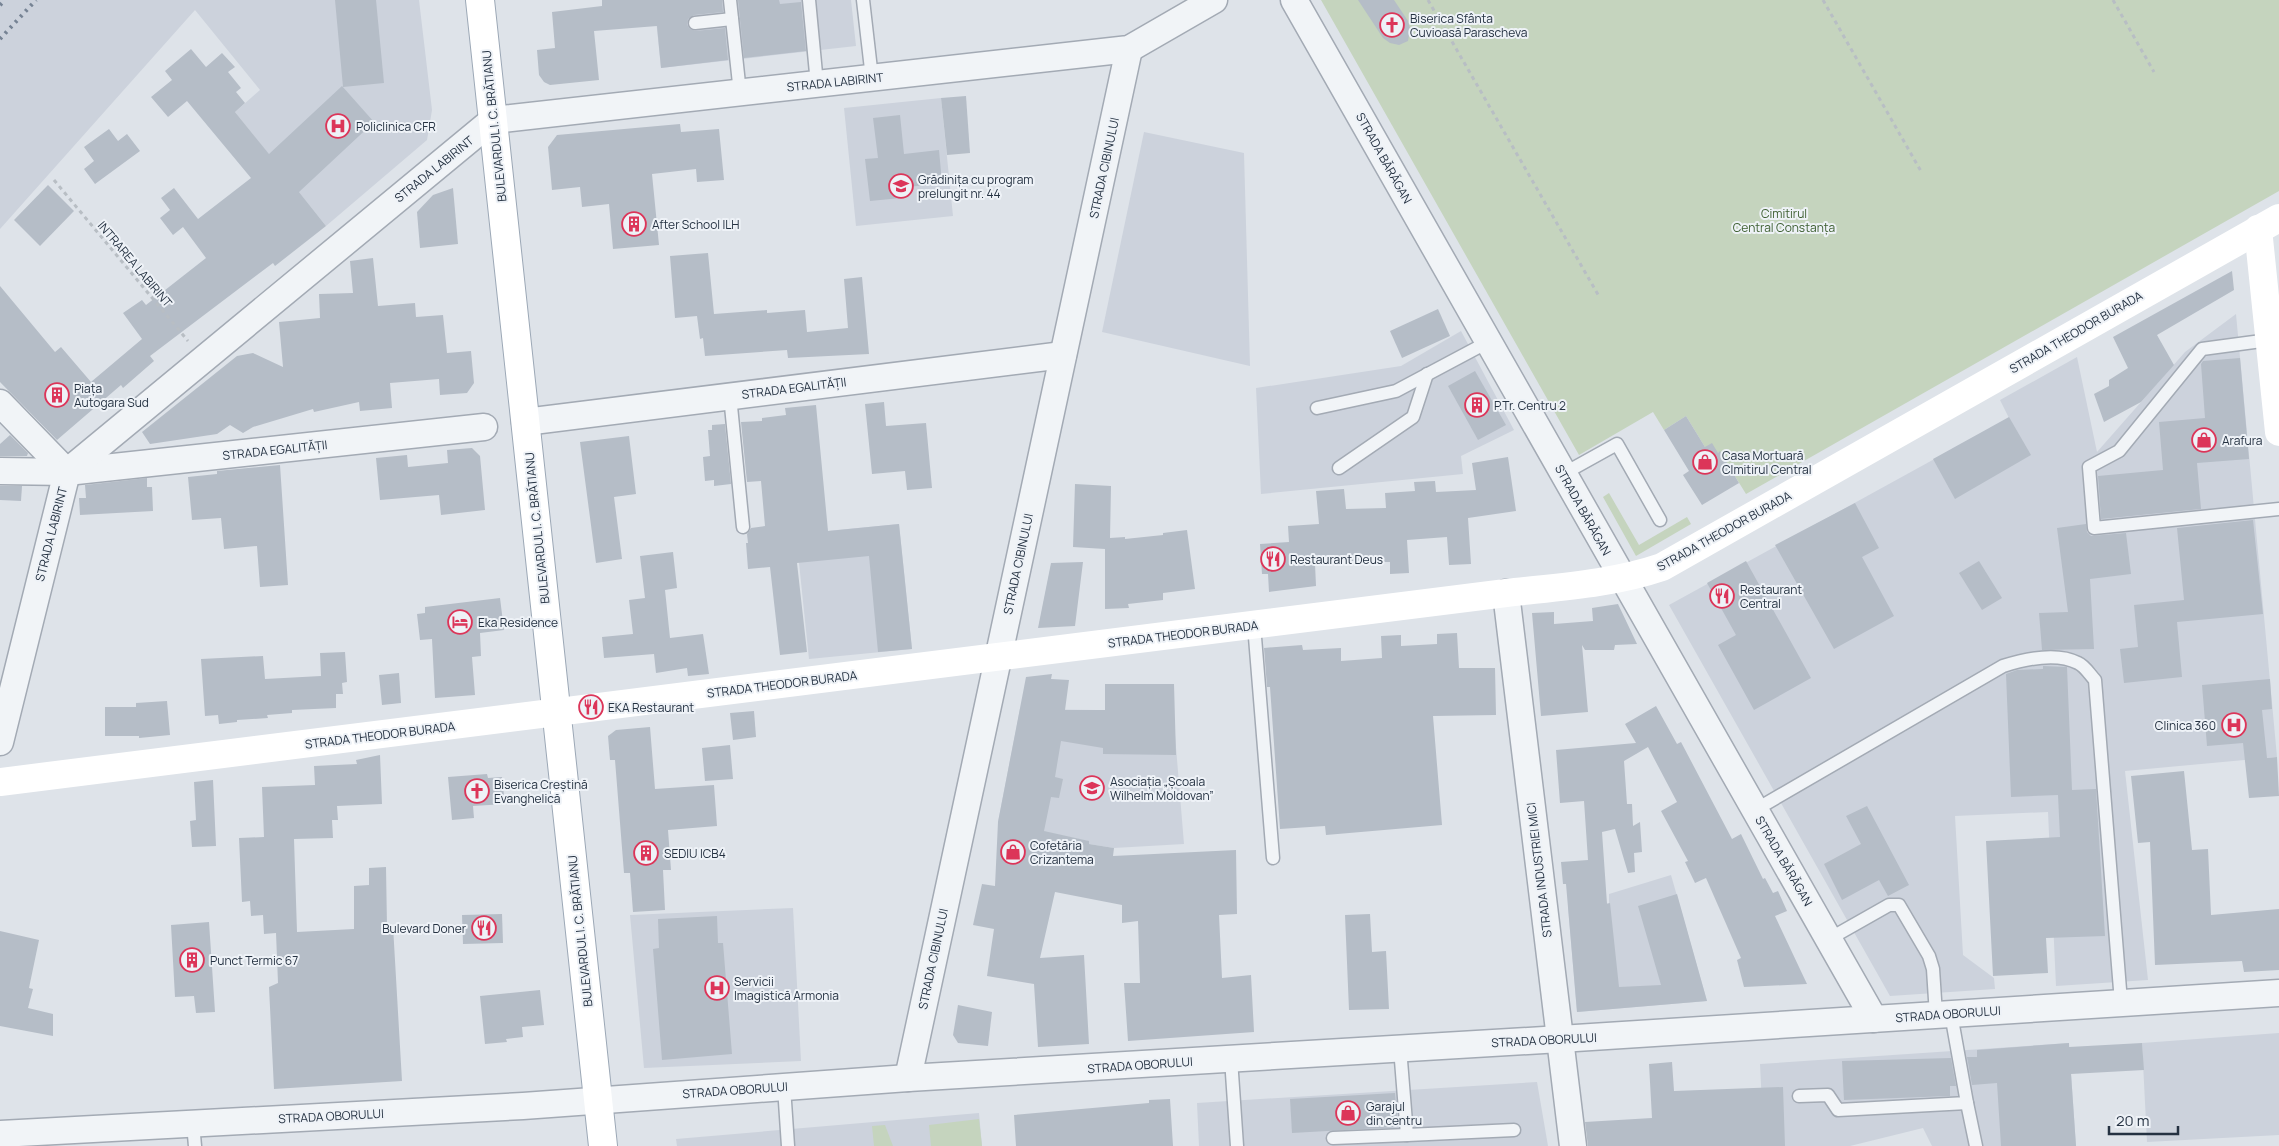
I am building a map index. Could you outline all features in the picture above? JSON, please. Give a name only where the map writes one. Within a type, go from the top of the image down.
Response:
[{"type":"street","name":"BULEVARDUL I. C. BRĂTIANU","points":[[480,0],[603,1146]]},
{"type":"street","name":"STRADA LABIRINT","points":[[0,742],[67,472],[493,120],[1129,49],[1214,0]]},
{"type":"street","name":"STRADA BĂRĂGAN","points":[[1294,0],[1562,474],[1874,1019]]},
{"type":"street","name":"STRADA CIBINULUI","points":[[908,1078],[1129,49]]},
{"type":"street","points":[[2269,224],[2270,340],[2279,432]]},
{"type":"street","name":"STRADA THEODOR BURADA","points":[[0,782],[1622,578],[1662,567],[2269,224]]},
{"type":"street","name":"STRADA EGALITĂȚII","points":[[525,422],[1064,355]]},
{"type":"street","points":[[0,403],[67,472]]},
{"type":"street","name":"STRADA EGALITĂȚII","points":[[0,471],[67,472],[484,426]]},
{"type":"street","name":"STRADA INDUSTRIEI MICI","points":[[1506,593],[1573,1146]]},
{"type":"street","name":"STRADA OBORULUI","points":[[0,1134],[194,1135],[598,1100],[908,1078],[2279,993]]},
{"type":"lane","points":[[730,0],[740,93]]},
{"type":"lane","points":[[809,0],[817,84]]},
{"type":"lane","points":[[863,0],[872,78]]},
{"type":"lane","points":[[695,23],[732,19]]},
{"type":"lane","points":[[2270,340],[2202,349],[2119,451],[2089,467],[2094,528],[2279,509]]},
{"type":"lane","points":[[1317,408],[1396,391],[1488,342]]},
{"type":"lane","points":[[1340,468],[1413,417],[1427,374]]},
{"type":"lane","points":[[730,396],[743,526]]},
{"type":"lane","points":[[1562,474],[1617,444],[1660,520]]},
{"type":"lane","points":[[1254,625],[1273,858]]},
{"type":"lane","points":[[1755,810],[2003,666],[2024,660],[2064,658],[2080,663],[2095,680],[2121,1002]]},
{"type":"lane","points":[[1829,939],[1889,905],[1899,905],[1929,956],[1967,1103],[1976,1146]]},
{"type":"lane","points":[[1400,1048],[1407,1135]]},
{"type":"lane","points":[[1230,1059],[1237,1146]]},
{"type":"lane","points":[[784,1087],[788,1146]]},
{"type":"lane","points":[[1799,1096],[1828,1095],[1838,1110],[1967,1103]]},
{"type":"lane","points":[[1333,1138],[1514,1130]]},
{"type":"path","points":[[1428,0],[1600,298]]},
{"type":"path","points":[[1824,0],[1922,173]]},
{"type":"path","points":[[2113,0],[2154,72]]},
{"type":"path","name":"INTRAREA LABIRINT","points":[[54,180],[203,358]]},
{"type":"shaded area","points":[[0,0],[419,0],[432,110],[427,140],[326,226],[235,112],[260,90],[195,10],[0,229]]},
{"type":"shaded area","points":[[654,0],[851,0],[856,46],[661,68]]},
{"type":"shaded area","name":"Grădinița cu program prelungit nr. 44","points":[[941,98],[953,216],[856,226],[844,108]]},
{"type":"shaded area","points":[[1144,132],[1244,153],[1250,366],[1102,332]]},
{"type":"shaded area","points":[[2236,314],[2277,757],[2125,771],[2148,980],[2056,986],[2048,812],[1955,816],[1963,955],[1994,978],[1995,989],[1890,996],[1669,605],[2009,418],[2000,400],[2077,357],[2097,452],[2185,352]]},
{"type":"shaded area","points":[[1461,331],[1514,430],[1461,456],[1463,474],[1261,494],[1256,388],[1401,366]]},
{"type":"shaded area","points":[[899,524],[912,649],[809,659],[796,534]]},
{"type":"shaded area","name":"Asociația „Școala Wilhelm Moldovan”","points":[[1020,709],[1173,711],[1184,844],[1114,848],[1089,844],[1088,841],[998,822]]},
{"type":"shaded area","points":[[1671,875],[1707,1001],[1577,1012],[1568,907],[1609,903],[1609,894]]},
{"type":"shaded area","name":"Servicii Imagistică Armonia","points":[[793,908],[801,1061],[644,1068],[630,915]]},
{"type":"shaded area","points":[[2279,1033],[2279,1135],[2147,1142],[2142,1043]]},
{"type":"shaded area","points":[[2069,1043],[2076,1146],[1932,1146],[1923,1128],[1850,1146],[1764,1146],[1760,1064]]},
{"type":"shaded area","points":[[1537,1082],[1548,1146],[1199,1146],[1197,1103]]},
{"type":"shaded area","points":[[979,1113],[982,1146],[677,1146],[676,1139]]},
{"type":"green space","name":"Cimitirul Central Constanța","points":[[1321,0],[2279,0],[2279,191],[1746,494],[1720,452],[1718,453],[1705,447],[1686,416],[1664,430],[1653,412],[1579,455]]},
{"type":"green space","points":[[1609,493],[1639,545],[1687,517],[1691,524],[1636,556],[1603,497]]},
{"type":"green space","points":[[979,1119],[982,1146],[931,1146],[929,1125]]},
{"type":"green space","points":[[885,1125],[893,1146],[874,1146],[872,1126]]},
{"type":"building","points":[[335,0],[376,0],[384,83],[343,87]]},
{"type":"building","points":[[602,0],[722,0],[723,12],[694,15],[688,19],[687,24],[689,28],[695,31],[725,28],[728,60],[661,68],[657,26],[594,31],[599,80],[550,85],[544,82],[539,75],[537,50],[555,48],[552,12],[602,6]]},
{"type":"building","points":[[738,0],[779,0],[780,4],[801,2],[806,51],[744,58]]},
{"type":"building","name":"Biserica Sfânta Cuvioasă Parascheva","points":[[1358,0],[1394,0],[1408,21],[1410,29],[1408,41],[1399,45],[1390,43],[1383,38]]},
{"type":"building","points":[[191,49],[206,67],[222,53],[235,67],[228,72],[241,88],[236,92],[245,103],[235,112],[269,154],[342,86],[374,122],[299,192],[326,226],[275,266],[273,263],[150,356],[154,361],[123,388],[121,385],[57,440],[0,382],[0,286],[55,352],[61,347],[91,382],[142,339],[123,313],[142,300],[146,305],[206,258],[183,227],[173,235],[160,218],[170,210],[161,198],[174,188],[198,219],[251,178],[187,101],[168,117],[151,97],[172,80],[165,71]]},
{"type":"building","points":[[966,96],[970,153],[947,155],[941,98]]},
{"type":"building","points":[[900,115],[904,154],[939,150],[942,183],[900,188],[901,198],[870,201],[865,159],[878,158],[873,118]]},
{"type":"building","points":[[680,124],[681,132],[719,129],[724,180],[697,182],[696,169],[652,174],[659,245],[613,249],[609,204],[582,207],[580,187],[552,190],[548,147],[557,135]]},
{"type":"building","points":[[109,129],[118,141],[127,134],[140,151],[95,184],[84,169],[94,161],[84,147]]},
{"type":"building","points":[[48,185],[74,211],[40,246],[14,220]]},
{"type":"building","points":[[453,188],[458,244],[420,248],[417,212],[433,195]]},
{"type":"building","points":[[708,253],[714,314],[767,310],[767,313],[805,310],[807,332],[848,328],[844,279],[862,277],[869,354],[788,358],[787,350],[705,356],[703,338],[700,339],[697,316],[675,318],[670,256]]},
{"type":"building","points":[[373,258],[378,306],[415,303],[416,317],[443,315],[447,353],[471,351],[474,383],[467,393],[440,395],[439,379],[390,383],[392,408],[360,411],[359,402],[314,412],[313,409],[253,427],[243,433],[230,425],[217,434],[150,444],[142,432],[237,356],[253,353],[283,367],[279,322],[320,318],[319,294],[353,293],[350,261]]},
{"type":"building","points":[[2232,271],[2234,290],[2157,335],[2174,365],[2141,402],[2104,422],[2094,394],[2109,386],[2109,380],[2128,368],[2113,337]]},
{"type":"building","points":[[1438,309],[1450,336],[1402,358],[1390,331]]},
{"type":"building","name":"Arafura","points":[[2240,358],[2249,459],[2197,463],[2201,509],[2101,519],[2098,476],[2163,470],[2159,422],[2205,418],[2201,364],[2203,361]]},
{"type":"building","name":"P.Tr. Centru 2","points":[[1475,371],[1506,425],[1478,440],[1448,386]]},
{"type":"building","points":[[884,402],[886,426],[926,423],[932,488],[907,490],[905,471],[872,474],[865,404]]},
{"type":"building","points":[[816,405],[828,531],[899,524],[912,649],[878,652],[869,556],[797,563],[807,652],[780,655],[770,567],[748,569],[747,534],[751,528],[765,526],[761,481],[747,482],[741,422],[762,421],[762,418],[786,415],[785,408]]},
{"type":"building","name":"Casa Mortuară CImitirul Central","points":[[1686,416],[1705,447],[1712,443],[1718,453],[1720,451],[1739,483],[1702,505],[1683,475],[1689,471],[1664,430]]},
{"type":"building","points":[[2009,417],[2031,455],[1955,499],[1933,459]]},
{"type":"building","points":[[725,424],[731,484],[714,486],[714,480],[705,481],[703,457],[710,456],[708,430],[712,430],[712,425]]},
{"type":"building","points":[[10,435],[28,453],[27,456],[0,456],[0,444]]},
{"type":"building","points":[[629,436],[636,494],[614,497],[622,559],[596,563],[580,442]]},
{"type":"building","points":[[472,448],[480,456],[485,510],[441,515],[439,495],[380,500],[376,458],[407,455],[408,467],[448,463],[447,450]]},
{"type":"building","points":[[1508,457],[1516,511],[1468,518],[1471,564],[1449,565],[1447,537],[1407,540],[1409,573],[1390,574],[1390,562],[1382,562],[1382,559],[1315,564],[1316,586],[1269,592],[1268,574],[1262,574],[1260,544],[1289,542],[1288,526],[1319,524],[1316,491],[1344,489],[1346,509],[1386,508],[1385,493],[1415,491],[1414,482],[1435,481],[1436,492],[1476,490],[1472,463]]},
{"type":"building","points":[[280,465],[288,585],[260,587],[257,546],[224,549],[221,518],[192,520],[188,477],[217,474],[217,471]]},
{"type":"building","points":[[147,478],[147,487],[152,487],[153,511],[80,515],[79,498],[86,498],[85,485]]},
{"type":"building","points":[[1075,484],[1111,486],[1110,538],[1125,537],[1125,539],[1163,535],[1163,533],[1187,530],[1195,589],[1163,593],[1163,600],[1128,604],[1129,608],[1105,609],[1105,549],[1073,547]]},
{"type":"building","points":[[0,486],[22,486],[21,501],[0,500]]},
{"type":"building","points":[[1855,503],[1879,548],[1862,557],[1894,616],[1834,649],[1775,545]]},
{"type":"building","points":[[2253,520],[2263,614],[2177,622],[2182,677],[2124,683],[2120,649],[2138,647],[2134,605],[2184,600],[2177,528]]},
{"type":"building","points":[[2086,524],[2087,532],[2091,536],[2126,533],[2131,574],[2090,579],[2094,649],[2042,650],[2039,613],[2068,612],[2057,528]]},
{"type":"building","points":[[673,552],[677,588],[665,590],[670,638],[703,634],[709,674],[688,676],[687,668],[656,673],[654,654],[604,658],[602,637],[633,634],[629,600],[645,598],[640,556]]},
{"type":"building","points":[[1746,561],[1811,678],[1754,710],[1718,645],[1736,635],[1707,583]]},
{"type":"building","points":[[1979,561],[2002,598],[1982,610],[1959,573]]},
{"type":"building","points":[[1083,562],[1075,626],[1038,628],[1051,563]]},
{"type":"building","points":[[500,598],[504,630],[480,633],[481,656],[472,657],[475,695],[435,698],[432,639],[420,640],[417,614],[425,613],[425,607]]},
{"type":"building","points":[[1618,604],[1637,644],[1615,645],[1614,650],[1585,650],[1582,645],[1588,712],[1541,716],[1532,613],[1554,612],[1554,624],[1593,621],[1592,608]]},
{"type":"building","points":[[1457,633],[1459,668],[1495,668],[1496,715],[1433,716],[1442,825],[1326,835],[1325,826],[1280,829],[1270,687],[1267,687],[1264,648],[1302,645],[1303,650],[1341,648],[1341,661],[1382,658],[1381,636],[1401,635],[1401,646],[1437,644],[1437,634]]},
{"type":"building","points":[[345,652],[347,682],[342,683],[343,694],[336,694],[336,708],[292,710],[292,713],[267,715],[268,718],[237,720],[237,722],[219,724],[218,715],[205,716],[201,659],[263,656],[265,679],[321,676],[320,653]]},
{"type":"building","points":[[2043,666],[2067,667],[2072,790],[2096,789],[2105,936],[2046,938],[2048,973],[1993,976],[1986,841],[2060,837],[2058,795],[2011,797],[2006,674],[2017,670],[2043,669]]},
{"type":"building","points":[[399,673],[401,703],[382,705],[379,675]]},
{"type":"building","points":[[1052,674],[1051,679],[1069,680],[1065,710],[1105,710],[1105,684],[1174,684],[1176,755],[1103,754],[1103,748],[1061,741],[1055,777],[1063,779],[1059,798],[1051,797],[1044,831],[1089,841],[1089,844],[1114,848],[1113,856],[1236,850],[1237,914],[1219,915],[1222,978],[1251,975],[1254,1032],[1128,1041],[1124,983],[1140,983],[1138,921],[1122,923],[1122,905],[1055,892],[1040,958],[1084,955],[1089,1044],[1038,1047],[1034,984],[987,976],[994,929],[973,925],[982,884],[995,886],[998,822],[1026,677]]},
{"type":"building","name":"Clinica 360","points":[[2270,679],[2272,709],[2262,710],[2267,758],[2277,757],[2279,796],[2249,798],[2243,743],[2207,746],[2202,685]]},
{"type":"building","points":[[167,701],[170,735],[139,738],[139,736],[105,736],[105,707],[136,707],[136,703]]},
{"type":"building","points":[[1656,706],[1677,744],[1681,742],[1732,839],[1741,834],[1763,879],[1765,878],[1773,893],[1778,891],[1787,911],[1775,916],[1807,984],[1744,987],[1737,960],[1741,958],[1706,878],[1695,883],[1685,862],[1688,861],[1661,811],[1677,802],[1648,747],[1624,761],[1627,804],[1632,804],[1633,826],[1640,822],[1642,852],[1634,853],[1635,872],[1628,873],[1615,829],[1602,832],[1607,904],[1610,903],[1619,987],[1661,985],[1638,906],[1677,894],[1707,1001],[1577,1012],[1566,884],[1563,884],[1561,862],[1588,860],[1584,801],[1560,803],[1556,750],[1636,743],[1625,724]]},
{"type":"building","points":[[754,711],[756,737],[733,740],[730,713]]},
{"type":"building","points":[[650,727],[655,789],[714,785],[717,826],[668,830],[671,870],[663,870],[665,910],[633,912],[630,873],[624,873],[615,760],[610,760],[608,736],[616,730]]},
{"type":"building","points":[[730,745],[733,779],[705,781],[702,748]]},
{"type":"building","points":[[380,755],[382,804],[337,806],[338,820],[332,820],[333,838],[294,839],[297,932],[354,929],[354,886],[369,885],[369,868],[386,867],[387,927],[393,926],[402,1081],[274,1089],[269,987],[278,983],[276,933],[264,934],[263,915],[251,916],[250,901],[242,902],[239,838],[264,837],[262,787],[315,785],[314,766],[357,764],[356,760]]},
{"type":"building","points":[[2184,771],[2192,850],[2208,849],[2211,915],[2279,909],[2279,970],[2244,972],[2242,961],[2155,965],[2150,842],[2138,843],[2131,776]]},
{"type":"building","name":"Biserica Creștină Evanghelică","points":[[487,774],[488,778],[502,777],[505,804],[473,806],[474,818],[452,820],[448,777]]},
{"type":"building","points":[[213,780],[216,846],[192,847],[190,821],[196,820],[194,782]]},
{"type":"building","points":[[1867,806],[1909,885],[1888,896],[1879,880],[1842,900],[1824,864],[1861,844],[1846,816]]},
{"type":"building","points":[[502,914],[503,943],[463,944],[462,915]]},
{"type":"building","points":[[1370,914],[1372,952],[1386,951],[1389,1009],[1349,1010],[1345,915]]},
{"type":"building","points":[[717,916],[718,943],[723,943],[732,1054],[662,1060],[653,949],[659,948],[658,919]]},
{"type":"building","name":"Punct Termic 67","points":[[209,922],[215,1012],[196,1013],[194,996],[175,997],[171,925]]},
{"type":"building","points":[[0,931],[39,940],[29,988],[33,989],[28,1008],[53,1014],[53,1036],[0,1026]]},
{"type":"building","points":[[540,990],[544,1025],[522,1027],[523,1037],[506,1039],[507,1042],[485,1044],[480,996]]},
{"type":"building","points":[[958,1005],[992,1012],[988,1046],[958,1043],[953,1035]]},
{"type":"building","points":[[2069,1043],[2069,1047],[2142,1043],[2144,1070],[2071,1074],[2076,1146],[2001,1146],[1997,1083],[1972,1085],[1967,1057],[1977,1057],[1977,1050]]},
{"type":"building","points":[[1951,1058],[1956,1086],[1950,1086],[1950,1096],[1844,1100],[1842,1061]]},
{"type":"building","points":[[1672,1062],[1674,1091],[1783,1087],[1785,1146],[1588,1146],[1585,1122],[1652,1118],[1649,1064]]},
{"type":"building","points":[[1395,1093],[1398,1127],[1292,1133],[1290,1099]]},
{"type":"building","points":[[1170,1099],[1173,1146],[1016,1146],[1014,1115],[1149,1103],[1149,1100]]},
{"type":"railway","points":[[0,5],[5,0]]},
{"type":"railway","points":[[0,39],[36,0]]},
{"type":"place","name":"Biserica Sfânta Cuvioasă Parascheva","points":[[1392,25]]},
{"type":"place","name":"Policlinica CFR","points":[[338,126]]},
{"type":"place","name":"Grădinița cu program prelungit nr. 44","points":[[901,186]]},
{"type":"place","name":"After School ILH","points":[[634,224]]},
{"type":"place","name":"Piața Autogara Sud","points":[[57,395]]},
{"type":"place","name":"P.Tr. Centru 2","points":[[1477,405]]},
{"type":"place","name":"Arafura","points":[[2204,440]]},
{"type":"place","name":"Casa Mortuară CImitirul Central","points":[[1705,462]]},
{"type":"place","name":"Restaurant Deus","points":[[1273,559]]},
{"type":"place","name":"Restaurant Central","points":[[1722,596]]},
{"type":"place","name":"Eka Residence","points":[[460,622]]},
{"type":"place","name":"EKA Restaurant","points":[[591,707]]},
{"type":"place","name":"Clinica 360","points":[[2234,725]]},
{"type":"place","name":"Asociația „Școala Wilhelm Moldovan”","points":[[1092,788]]},
{"type":"place","name":"Biserica Creștină Evanghelică","points":[[477,791]]},
{"type":"place","name":"Cofetăria Crizantema","points":[[1013,852]]},
{"type":"place","name":"SEDIU ICB4","points":[[646,853]]},
{"type":"place","name":"Bulevard Doner","points":[[484,928]]},
{"type":"place","name":"Punct Termic 67","points":[[192,960]]},
{"type":"place","name":"Servicii Imagistică Armonia","points":[[717,988]]},
{"type":"place","name":"Garajul din centru","points":[[1348,1113]]}]
